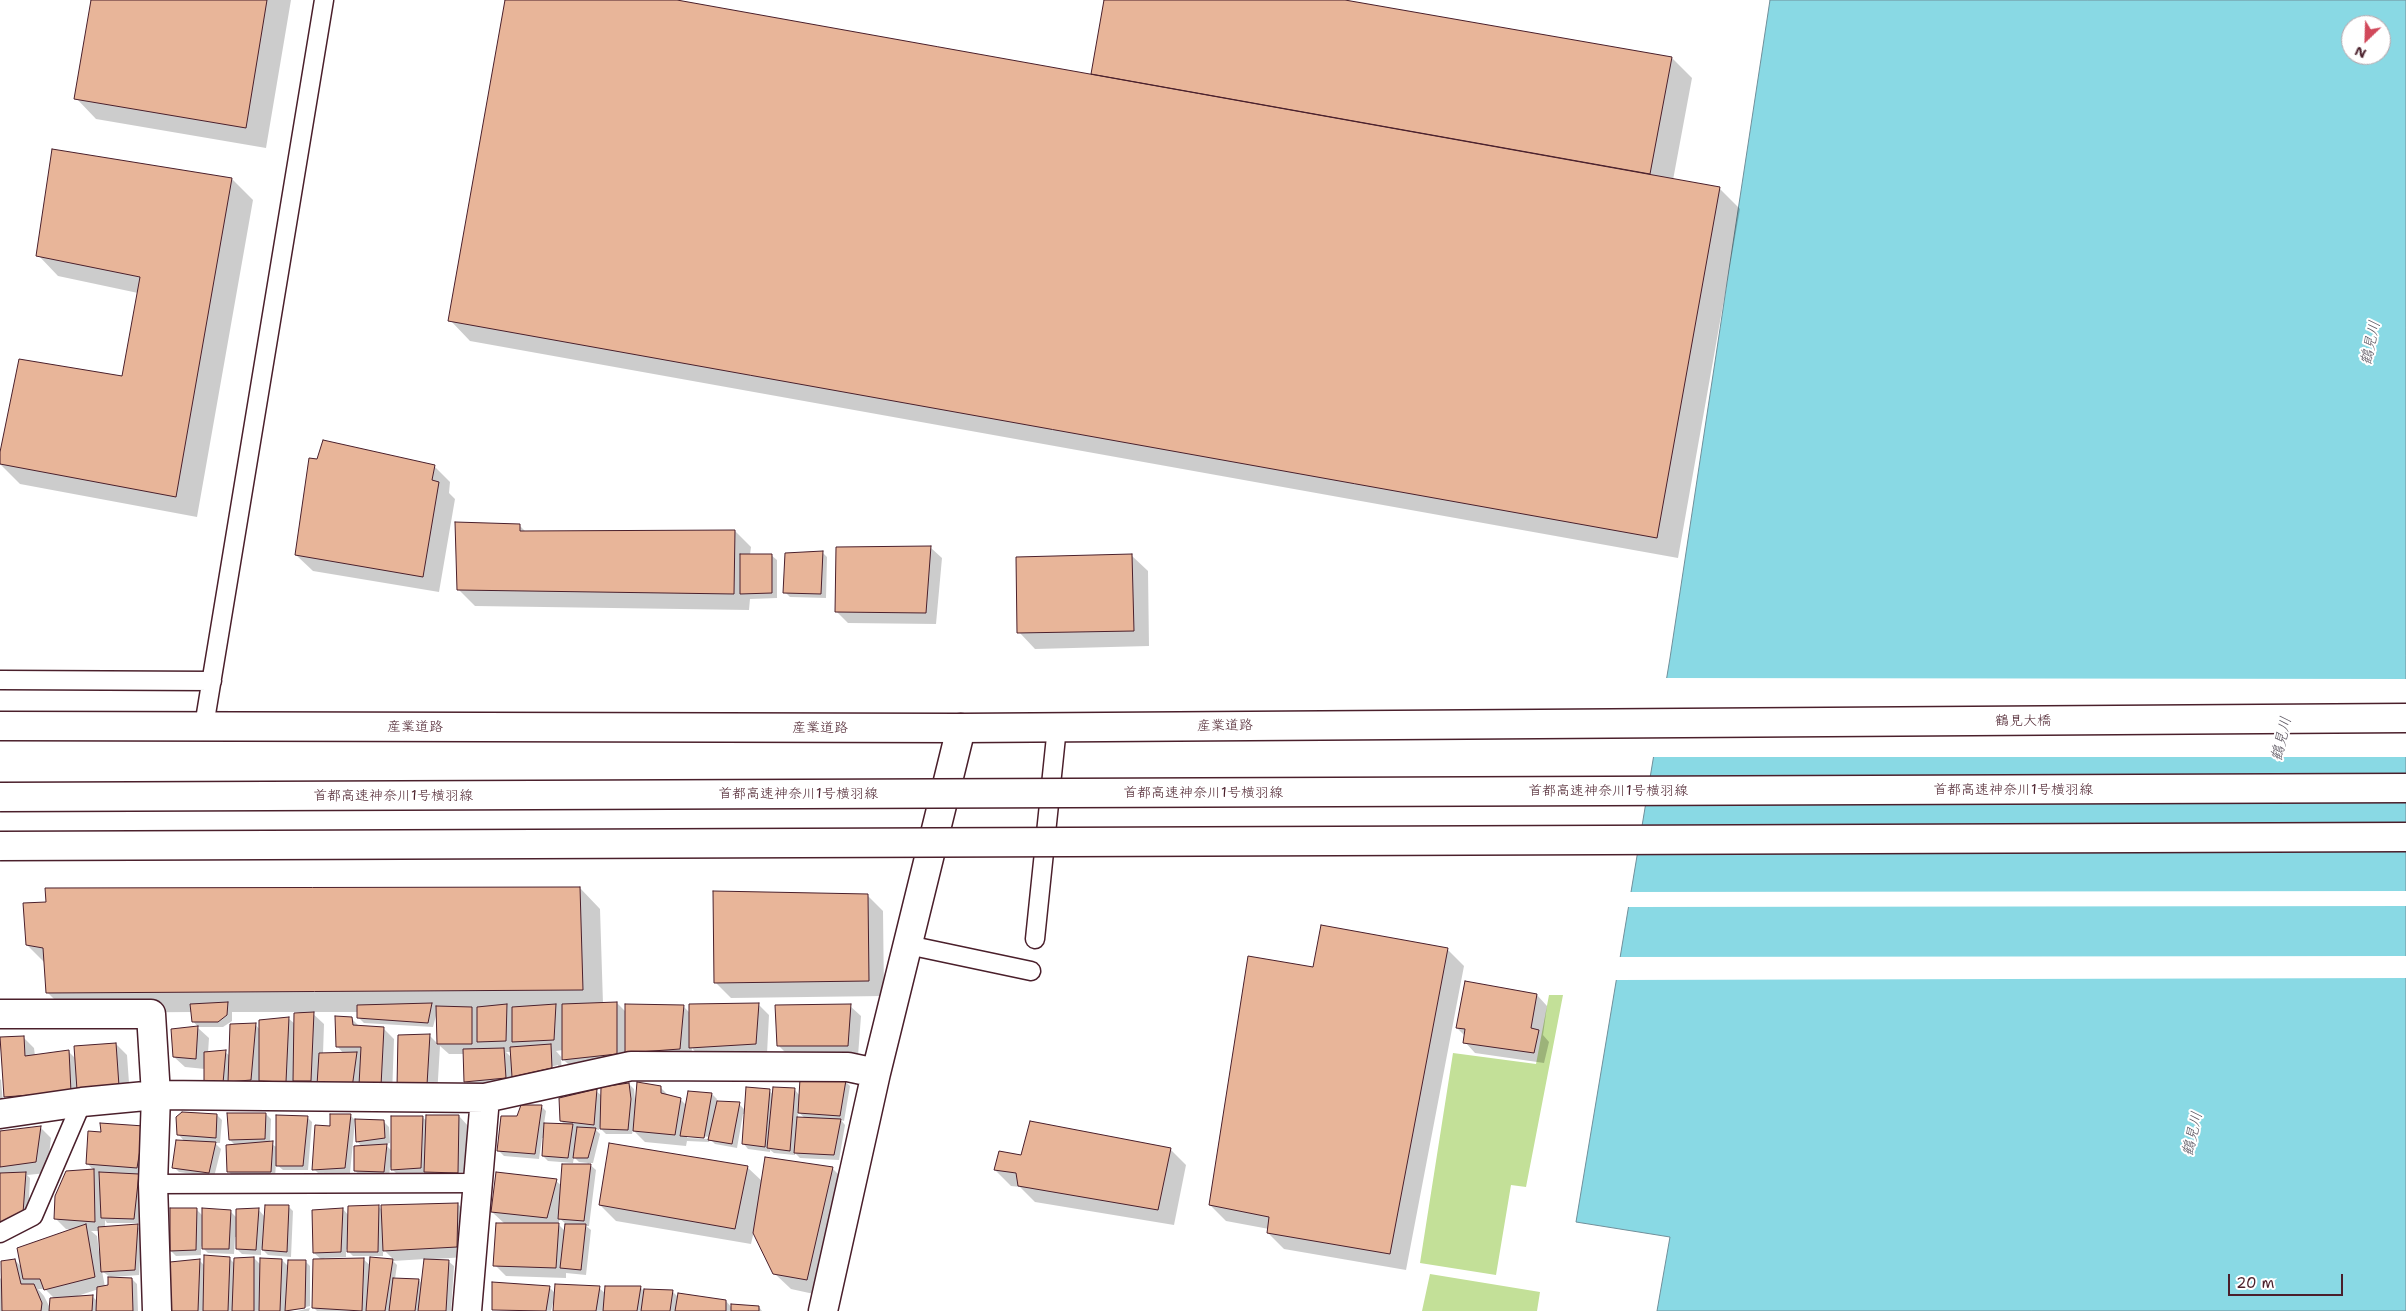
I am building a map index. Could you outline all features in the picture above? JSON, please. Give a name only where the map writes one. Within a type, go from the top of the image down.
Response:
[{"type":"main road","name":"鶴見大橋","points":[[1640,723],[2406,718]]},
{"type":"main road","name":"産業道路","points":[[0,726],[961,728],[1640,723]]},
{"type":"main road","points":[[823,1311],[876,1073],[961,728]]},
{"type":"main road","name":"首都高速神奈川1号横羽線","points":[[0,797],[2406,788]]},
{"type":"main road","points":[[0,846],[2406,837]]},
{"type":"main road","points":[[0,1014],[151,1014],[156,1095],[154,1184],[157,1311]]},
{"type":"main road","points":[[0,1114],[82,1102],[156,1095],[485,1098],[631,1066],[848,1067],[876,1073]]},
{"type":"main road","points":[[467,1311],[485,1098]]},
{"type":"lane","points":[[204,726],[324,0]]},
{"type":"lane","points":[[0,680],[212,681]]},
{"type":"lane","points":[[1035,939],[1057,727]]},
{"type":"lane","points":[[908,945],[1031,971]]},
{"type":"lane","points":[[0,1233],[33,1216],[82,1102]]},
{"type":"lane","points":[[154,1184],[478,1183]]},
{"type":"green space","points":[[1549,995],[1563,995],[1526,1187],[1511,1185],[1496,1275],[1420,1263],[1453,1053],[1536,1064]]},
{"type":"green space","points":[[1430,1274],[1540,1292],[1537,1311],[1422,1311]]},
{"type":"water","name":"鶴見川","points":[[1770,0],[2406,0],[2406,1311],[1657,1311],[1670,1237],[1576,1222],[1670,658]]},
{"type":"pier","points":[[1664,678],[2406,679],[2406,757],[1651,757]]},
{"type":"pier","points":[[2406,891],[2406,906],[1626,907],[1628,892]]},
{"type":"pier","points":[[2406,956],[2406,978],[1614,980],[1618,957]]},
{"type":"building","points":[[91,0],[267,0],[246,128],[74,99]]},
{"type":"building","points":[[505,0],[677,0],[1720,187],[1657,538],[448,321]]},
{"type":"building","points":[[1104,0],[1345,0],[1672,57],[1650,174],[1091,74]]},
{"type":"building","points":[[52,149],[232,178],[176,497],[0,464],[0,452],[19,359],[122,376],[140,277],[36,256]]},
{"type":"building","points":[[323,440],[435,465],[432,480],[439,482],[423,577],[295,555],[309,458],[317,459]]},
{"type":"building","points":[[455,522],[520,524],[520,531],[735,530],[734,594],[457,590]]},
{"type":"building","points":[[931,546],[926,613],[835,612],[836,547]]},
{"type":"building","points":[[823,551],[821,594],[783,593],[785,553]]},
{"type":"building","points":[[740,554],[772,554],[772,593],[740,594]]},
{"type":"building","points":[[1132,554],[1134,631],[1017,633],[1016,557]]},
{"type":"building","points":[[580,887],[583,990],[46,993],[43,948],[26,945],[23,903],[46,902],[45,888]]},
{"type":"building","points":[[713,891],[868,894],[869,981],[714,983]]},
{"type":"building","points":[[1321,925],[1448,948],[1390,1254],[1267,1233],[1269,1217],[1209,1205],[1248,956],[1313,967]]},
{"type":"building","points":[[1465,981],[1537,994],[1531,1028],[1539,1030],[1534,1053],[1463,1043],[1465,1029],[1456,1028]]},
{"type":"building","points":[[228,1002],[227,1015],[218,1022],[192,1022],[190,1004]]},
{"type":"building","points":[[617,1002],[617,1054],[562,1060],[562,1004]]},
{"type":"building","points":[[432,1003],[428,1023],[357,1018],[357,1005]]},
{"type":"building","points":[[759,1003],[756,1044],[689,1048],[689,1004]]},
{"type":"building","points":[[507,1004],[506,1041],[477,1042],[477,1007]]},
{"type":"building","points":[[556,1004],[554,1040],[512,1042],[512,1007]]},
{"type":"building","points":[[625,1004],[684,1005],[680,1049],[625,1053]]},
{"type":"building","points":[[851,1004],[848,1046],[777,1046],[775,1005]]},
{"type":"building","points":[[436,1006],[472,1007],[472,1044],[437,1044]]},
{"type":"building","points":[[314,1012],[311,1081],[293,1081],[294,1013]]},
{"type":"building","points":[[335,1016],[352,1017],[353,1025],[384,1027],[381,1086],[359,1085],[361,1047],[336,1047]]},
{"type":"building","points":[[289,1017],[286,1082],[259,1081],[259,1020]]},
{"type":"building","points":[[256,1023],[251,1080],[228,1082],[230,1024]]},
{"type":"building","points":[[198,1026],[196,1059],[173,1057],[171,1029]]},
{"type":"building","points":[[430,1034],[427,1085],[397,1086],[398,1035]]},
{"type":"building","points":[[24,1036],[25,1056],[69,1050],[71,1092],[4,1097],[0,1037]]},
{"type":"building","points":[[116,1043],[119,1086],[77,1090],[74,1046]]},
{"type":"building","points":[[551,1044],[552,1068],[512,1077],[510,1047]]},
{"type":"building","points":[[504,1048],[506,1078],[464,1082],[463,1049]]},
{"type":"building","points":[[226,1050],[223,1083],[204,1084],[204,1052]]},
{"type":"building","points":[[357,1052],[352,1088],[317,1085],[319,1053]]},
{"type":"building","points":[[800,1079],[846,1080],[840,1116],[798,1113]]},
{"type":"building","points":[[637,1082],[661,1086],[661,1093],[681,1098],[675,1135],[633,1131]]},
{"type":"building","points":[[629,1083],[631,1099],[628,1130],[600,1129],[601,1087]]},
{"type":"building","points":[[746,1087],[770,1089],[765,1147],[742,1144]]},
{"type":"building","points":[[773,1087],[795,1088],[790,1151],[767,1148]]},
{"type":"building","points":[[597,1089],[594,1125],[560,1121],[559,1098]]},
{"type":"building","points":[[688,1091],[712,1093],[704,1138],[680,1136]]},
{"type":"building","points":[[717,1101],[740,1102],[732,1144],[708,1140]]},
{"type":"building","points":[[521,1105],[542,1105],[535,1154],[497,1151],[501,1116],[517,1116]]},
{"type":"building","points":[[182,1112],[217,1114],[216,1138],[177,1135],[176,1117]]},
{"type":"building","points":[[227,1113],[266,1113],[265,1139],[229,1140]]},
{"type":"building","points":[[330,1114],[351,1114],[345,1168],[312,1170],[315,1125],[330,1126]]},
{"type":"building","points":[[276,1115],[308,1116],[303,1166],[276,1166]]},
{"type":"building","points":[[426,1115],[459,1115],[458,1173],[424,1172]]},
{"type":"building","points":[[391,1116],[423,1116],[421,1168],[391,1170]]},
{"type":"building","points":[[797,1117],[841,1119],[834,1155],[794,1153]]},
{"type":"building","points":[[355,1119],[384,1120],[385,1138],[356,1142]]},
{"type":"building","points":[[1030,1121],[1171,1148],[1158,1210],[1018,1186],[1016,1173],[994,1170],[999,1151],[1021,1155]]},
{"type":"building","points":[[100,1123],[144,1126],[137,1168],[86,1164],[88,1131],[101,1132]]},
{"type":"building","points":[[544,1123],[573,1124],[568,1158],[542,1156]]},
{"type":"building","points":[[41,1126],[36,1162],[0,1167],[0,1131]]},
{"type":"building","points":[[577,1127],[596,1128],[588,1158],[573,1158]]},
{"type":"building","points":[[176,1140],[216,1142],[209,1173],[172,1168]]},
{"type":"building","points":[[273,1141],[271,1172],[227,1172],[226,1145]]},
{"type":"building","points":[[609,1143],[748,1166],[735,1229],[599,1205]]},
{"type":"building","points":[[387,1144],[384,1172],[354,1171],[354,1146]]},
{"type":"building","points":[[765,1157],[833,1167],[807,1280],[773,1274],[753,1233]]},
{"type":"building","points":[[562,1164],[591,1164],[584,1221],[558,1219]]},
{"type":"building","points":[[94,1169],[95,1222],[54,1219],[55,1196],[66,1171]]},
{"type":"building","points":[[26,1172],[23,1213],[0,1222],[0,1173]]},
{"type":"building","points":[[99,1172],[139,1174],[134,1219],[101,1218]]},
{"type":"building","points":[[496,1172],[557,1179],[547,1218],[491,1212]]},
{"type":"building","points":[[458,1203],[457,1247],[383,1251],[381,1205]]},
{"type":"building","points":[[265,1205],[289,1205],[287,1252],[262,1250]]},
{"type":"building","points":[[379,1205],[378,1252],[347,1252],[348,1206]]},
{"type":"building","points":[[170,1208],[197,1208],[196,1250],[170,1251]]},
{"type":"building","points":[[202,1208],[231,1210],[229,1249],[202,1249]]},
{"type":"building","points":[[259,1208],[256,1250],[236,1249],[236,1209]]},
{"type":"building","points":[[343,1208],[341,1252],[313,1253],[312,1210]]},
{"type":"building","points":[[496,1223],[559,1223],[556,1268],[493,1266]]},
{"type":"building","points":[[86,1224],[95,1277],[44,1290],[40,1279],[23,1279],[17,1248]]},
{"type":"building","points":[[138,1224],[135,1270],[101,1272],[98,1227]]},
{"type":"building","points":[[565,1224],[586,1224],[581,1270],[560,1268]]},
{"type":"building","points":[[204,1255],[230,1257],[228,1311],[203,1311]]},
{"type":"building","points":[[254,1257],[254,1311],[232,1311],[234,1258]]},
{"type":"building","points":[[370,1257],[393,1259],[385,1311],[366,1311]]},
{"type":"building","points":[[260,1258],[282,1259],[280,1311],[259,1311]]},
{"type":"building","points":[[364,1258],[362,1311],[312,1308],[313,1259]]},
{"type":"building","points":[[15,1259],[21,1284],[34,1284],[42,1303],[41,1311],[2,1311],[1,1261]]},
{"type":"building","points":[[200,1259],[198,1311],[171,1311],[170,1262]]},
{"type":"building","points":[[424,1259],[449,1260],[446,1311],[418,1311]]},
{"type":"building","points":[[288,1260],[306,1260],[305,1308],[285,1311]]},
{"type":"building","points":[[108,1277],[132,1278],[133,1311],[96,1311],[97,1287],[108,1285]]},
{"type":"building","points":[[393,1278],[419,1279],[415,1311],[389,1311]]},
{"type":"building","points":[[492,1282],[550,1286],[546,1311],[492,1310]]},
{"type":"building","points":[[555,1284],[600,1286],[596,1311],[553,1311]]},
{"type":"building","points":[[605,1286],[641,1286],[637,1311],[603,1311]]},
{"type":"building","points":[[644,1289],[673,1290],[670,1311],[641,1311]]},
{"type":"building","points":[[678,1293],[726,1300],[726,1311],[675,1311]]},
{"type":"building","points":[[93,1295],[92,1311],[49,1311],[50,1298]]},
{"type":"building","points":[[731,1304],[759,1306],[759,1311],[731,1311]]}]
